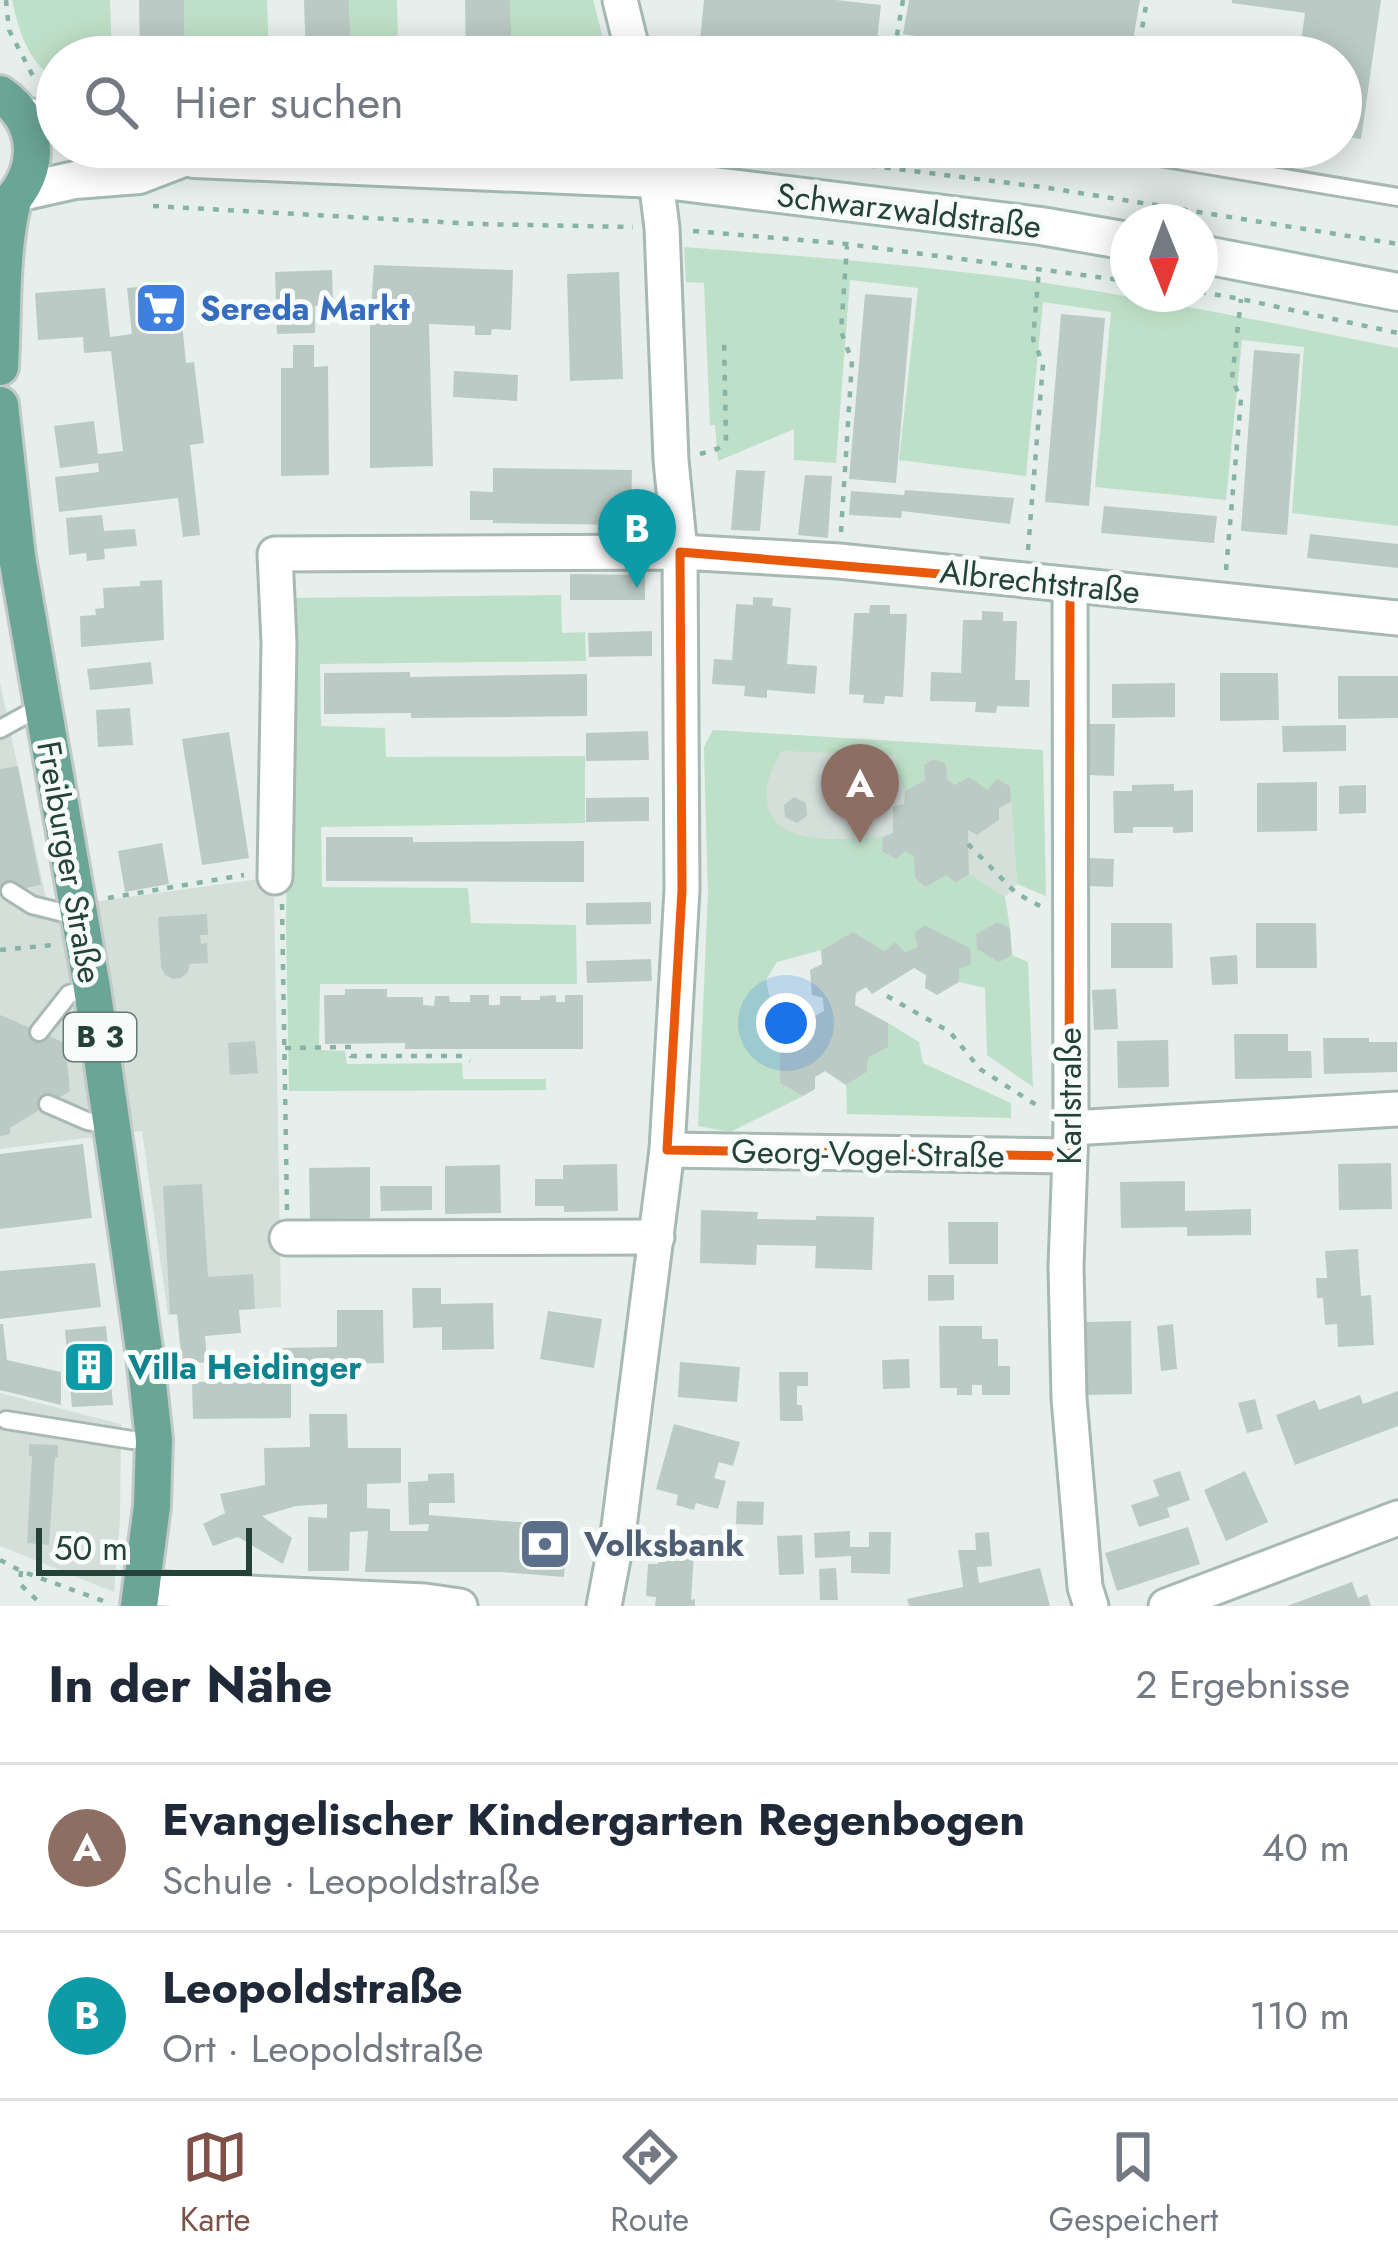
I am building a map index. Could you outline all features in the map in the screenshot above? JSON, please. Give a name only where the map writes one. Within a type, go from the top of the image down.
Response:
[{"type":"main road","points":[[0,367],[6,218],[29,174],[32,154],[20,99]]},
{"type":"main road","name":"Freiburger Straße","points":[[0,405],[17,557],[92,988],[146,1356],[154,1440],[152,1505],[129,1598]]},
{"type":"street","points":[[620,0],[629,36]]},
{"type":"street","name":"Schwarzwaldstraße","points":[[11,201],[75,180],[139,175],[149,168]]},
{"type":"street","points":[[604,1606],[619,1527],[667,1150],[682,890],[680,553],[656,168]]},
{"type":"street","name":"Schwarzwaldstraße","points":[[685,168],[1110,238]]},
{"type":"street","points":[[1218,257],[1398,292]]},
{"type":"street","name":"Albrechtstraße","points":[[275,877],[279,643],[275,554],[680,553],[839,561],[1398,618]]},
{"type":"street","name":"Karlstraße","points":[[1070,585],[1066,1267],[1069,1398],[1085,1587],[1091,1606]]},
{"type":"street","name":"Georg-Vogel-Straße","points":[[667,1150],[1070,1142],[1398,1109]]},
{"type":"street","points":[[287,1238],[657,1237]]},
{"type":"street","points":[[1166,1606],[1398,1518]]},
{"type":"street","points":[[129,1598],[425,1601],[460,1606]]},
{"type":"lane","points":[[1225,168],[1398,197]]},
{"type":"lane","points":[[0,729],[43,705]]},
{"type":"lane","points":[[10,891],[32,905],[80,920]]},
{"type":"lane","points":[[39,1032],[69,994],[92,988]]},
{"type":"lane","points":[[48,1104],[113,1126]]},
{"type":"lane","points":[[6,1420],[154,1440]]},
{"type":"path","points":[[6,0],[20,99]]},
{"type":"path","points":[[897,36],[903,0]]},
{"type":"path","points":[[1141,36],[1148,0]]},
{"type":"path","points":[[0,31],[9,30]]},
{"type":"path","points":[[889,168],[1049,188],[1398,244]]},
{"type":"path","points":[[139,206],[476,224],[662,228],[848,244],[1110,278]]},
{"type":"path","points":[[839,561],[852,362],[841,331],[848,244]]},
{"type":"path","points":[[1026,579],[1043,364],[1033,339],[1039,268]]},
{"type":"path","points":[[1218,295],[1398,333]]},
{"type":"path","points":[[1223,599],[1241,399],[1232,379],[1241,298]]},
{"type":"path","points":[[671,460],[717,449],[726,441],[724,339]]},
{"type":"path","points":[[968,844],[1016,893],[1069,922]]},
{"type":"path","points":[[0,950],[80,920],[254,874],[275,877],[282,891],[287,1238]]},
{"type":"path","points":[[887,996],[950,1033],[980,1069],[1070,1142]]},
{"type":"path","points":[[285,1048],[351,1047],[351,1057],[462,1056],[470,1061]]},
{"type":"path","points":[[0,1560],[21,1571],[129,1598]]},
{"type":"path","points":[[21,1571],[20,1584],[43,1606]]},
{"type":"highlighted area","points":[[680,552],[1070,585],[1069,1156],[667,1150],[682,890]]},
{"type":"shaded area","points":[[0,683],[48,908],[259,879],[274,893],[281,1307],[168,1315],[142,1131],[0,1149]]},
{"type":"shaded area","points":[[713,730],[1002,748],[1010,786],[1017,884],[1005,897],[708,892],[704,747]]},
{"type":"shaded area","points":[[0,1393],[121,1424],[114,1592],[0,1546]]},
{"type":"green space","points":[[12,0],[110,0],[111,36],[36,36],[36,60]]},
{"type":"green space","points":[[184,0],[267,0],[268,36],[185,36]]},
{"type":"green space","points":[[349,0],[397,0],[398,36],[350,36]]},
{"type":"green space","points":[[510,0],[593,0],[602,36],[511,36]]},
{"type":"green space","points":[[684,247],[1039,282],[1110,294],[1110,312],[1043,302],[1026,476],[899,460],[918,288],[850,280],[836,463],[794,460],[794,429],[718,461],[715,425],[710,425],[704,283],[686,282]]},
{"type":"green space","points":[[1111,312],[1215,312],[1398,348],[1398,526],[1292,513],[1304,347],[1242,340],[1226,500],[1095,487]]},
{"type":"green space","points":[[561,595],[562,633],[585,632],[586,661],[320,664],[321,726],[385,728],[386,757],[585,756],[585,823],[321,827],[322,887],[468,888],[471,923],[576,925],[577,984],[320,984],[319,1050],[345,1051],[347,1064],[462,1063],[463,1079],[546,1079],[546,1090],[289,1091],[289,598]]},
{"type":"green space","points":[[713,730],[1043,750],[1046,896],[1017,884],[1010,786],[961,786],[947,779],[946,764],[934,759],[924,765],[925,780],[905,791],[895,772],[897,755],[781,751],[767,788],[768,808],[790,831],[826,839],[883,837],[883,852],[896,859],[905,851],[914,856],[915,878],[925,887],[946,875],[957,883],[969,874],[1005,897],[1010,928],[997,922],[977,934],[977,948],[1028,962],[1033,1087],[987,1055],[985,988],[959,982],[959,969],[970,948],[925,925],[916,932],[917,947],[905,952],[895,942],[885,951],[853,932],[821,950],[777,962],[766,980],[780,1044],[780,1083],[803,1096],[730,1132],[698,1126],[708,892],[704,747]]},
{"type":"green space","points":[[888,1023],[919,1042],[923,1063],[1011,1103],[1011,1118],[847,1114],[846,1085],[867,1072],[868,1058],[888,1047]]},
{"type":"building","points":[[139,0],[184,0],[185,36],[140,36]]},
{"type":"building","points":[[304,0],[349,0],[350,36],[305,36]]},
{"type":"building","points":[[465,0],[510,0],[511,36],[466,36]]},
{"type":"building","points":[[704,0],[836,0],[881,5],[877,36],[700,36]]},
{"type":"building","points":[[909,0],[1140,0],[1134,36],[903,34]]},
{"type":"building","points":[[1381,0],[1362,132],[1362,36],[1302,36],[1305,13],[1232,3]]},
{"type":"building","points":[[374,265],[513,270],[511,330],[492,329],[491,335],[475,335],[475,326],[429,324],[433,466],[370,468]]},
{"type":"building","points":[[332,270],[333,305],[315,306],[315,333],[277,334],[275,272]]},
{"type":"building","points":[[619,272],[623,379],[570,381],[567,274]]},
{"type":"building","points":[[178,283],[186,363],[194,362],[204,443],[190,445],[200,535],[183,537],[178,498],[59,512],[55,477],[99,472],[98,463],[60,468],[54,426],[94,421],[98,454],[123,451],[111,351],[84,353],[83,337],[38,340],[35,293],[105,288],[110,337],[132,334],[127,288]]},
{"type":"building","points":[[865,294],[912,298],[896,483],[849,479]]},
{"type":"building","points":[[1061,314],[1105,318],[1089,506],[1045,502]]},
{"type":"building","points":[[293,345],[314,345],[314,367],[328,366],[329,475],[281,476],[281,368],[293,368]]},
{"type":"building","points":[[1254,350],[1300,354],[1287,535],[1241,531]]},
{"type":"building","points":[[454,371],[518,375],[517,401],[453,397]]},
{"type":"building","points":[[493,468],[632,470],[631,525],[470,520],[470,491],[493,492]]},
{"type":"building","points":[[736,470],[765,471],[760,531],[731,530]]},
{"type":"building","points":[[805,475],[832,476],[828,538],[798,535]]},
{"type":"building","points":[[905,490],[1014,498],[1010,524],[902,511],[901,518],[849,515],[851,491],[904,495]]},
{"type":"building","points":[[1104,506],[1217,516],[1214,543],[1101,533]]},
{"type":"building","points":[[102,515],[104,531],[135,529],[137,546],[104,549],[105,559],[87,561],[86,553],[69,555],[66,518]]},
{"type":"building","points":[[1310,534],[1398,544],[1398,568],[1307,558]]},
{"type":"building","points":[[570,574],[645,575],[645,600],[570,600]]},
{"type":"building","points":[[162,580],[164,640],[81,647],[80,616],[96,615],[95,609],[104,608],[103,588]]},
{"type":"building","points":[[753,597],[773,598],[772,606],[791,608],[787,664],[817,666],[815,694],[767,690],[767,698],[744,696],[745,686],[712,684],[714,659],[732,660],[736,604],[753,605]]},
{"type":"building","points":[[870,605],[890,605],[890,614],[907,614],[903,697],[885,696],[884,704],[863,703],[864,695],[849,694],[854,613],[869,613]]},
{"type":"building","points":[[982,611],[1003,612],[1003,621],[1017,621],[1015,680],[1030,680],[1029,707],[997,706],[996,713],[975,712],[976,702],[930,701],[931,672],[961,673],[963,620],[982,620]]},
{"type":"building","points":[[652,631],[652,656],[589,657],[588,633]]},
{"type":"building","points":[[151,662],[153,684],[90,690],[87,669]]},
{"type":"building","points":[[410,672],[410,677],[587,674],[587,716],[324,714],[324,673]]},
{"type":"building","points":[[1220,673],[1278,673],[1279,720],[1220,721]]},
{"type":"building","points":[[1338,676],[1398,676],[1398,718],[1338,719]]},
{"type":"building","points":[[1175,683],[1175,717],[1112,718],[1112,684]]},
{"type":"building","points":[[130,708],[133,745],[98,747],[96,710]]},
{"type":"building","points":[[1088,724],[1115,724],[1114,776],[1087,775]]},
{"type":"building","points":[[1346,725],[1346,751],[1283,752],[1282,726]]},
{"type":"building","points":[[648,731],[649,760],[586,761],[586,733]]},
{"type":"building","points":[[229,732],[249,858],[202,865],[182,739]]},
{"type":"building","points":[[934,759],[946,764],[947,779],[955,785],[969,777],[987,790],[997,779],[1010,786],[1011,802],[999,808],[999,820],[977,835],[968,830],[969,874],[956,883],[946,875],[926,887],[915,878],[914,856],[905,851],[896,859],[882,851],[883,837],[893,833],[893,807],[904,804],[905,791],[925,780],[924,765]]},
{"type":"building","points":[[18,766],[41,885],[0,893],[0,769]]},
{"type":"building","points":[[1317,782],[1317,831],[1257,832],[1257,783]]},
{"type":"building","points":[[1174,784],[1174,791],[1193,790],[1193,832],[1133,827],[1133,833],[1114,833],[1113,791],[1132,791],[1132,785]]},
{"type":"building","points":[[1366,785],[1366,813],[1339,814],[1339,786]]},
{"type":"building","points":[[649,797],[649,821],[586,822],[586,798]]},
{"type":"building","points":[[794,797],[806,803],[807,816],[797,823],[785,817],[784,805]]},
{"type":"building","points":[[326,837],[413,837],[413,842],[584,841],[584,882],[326,881]]},
{"type":"building","points":[[162,843],[169,884],[125,892],[118,851]]},
{"type":"building","points":[[1088,858],[1114,859],[1113,887],[1087,886]]},
{"type":"building","points":[[651,902],[651,924],[586,925],[586,903]]},
{"type":"building","points":[[207,914],[208,935],[200,935],[201,944],[207,943],[208,963],[190,964],[181,978],[165,975],[158,917]]},
{"type":"building","points":[[997,922],[1010,928],[1012,955],[999,962],[977,949],[976,934]]},
{"type":"building","points":[[1111,923],[1172,923],[1173,968],[1111,968]]},
{"type":"building","points":[[1256,923],[1316,923],[1317,968],[1256,968]]},
{"type":"building","points":[[925,925],[970,948],[971,964],[959,969],[959,982],[937,995],[925,988],[926,975],[914,968],[872,994],[866,987],[856,993],[855,1005],[888,1023],[888,1047],[868,1058],[867,1072],[846,1085],[825,1071],[815,1077],[815,1089],[803,1096],[780,1083],[780,1044],[791,1041],[791,1016],[804,1009],[811,1018],[824,1011],[823,998],[812,995],[810,970],[822,964],[821,950],[853,932],[885,951],[895,942],[905,952],[917,947],[915,932]]},
{"type":"building","points":[[1237,955],[1238,984],[1212,985],[1210,957]]},
{"type":"building","points":[[651,959],[652,981],[587,983],[586,961]]},
{"type":"building","points":[[345,989],[387,989],[387,997],[423,997],[423,1005],[434,1006],[435,996],[470,1002],[470,995],[489,995],[489,1005],[500,1005],[500,996],[540,1000],[540,996],[556,995],[556,1002],[565,1002],[565,995],[583,995],[583,1049],[325,1044],[324,995],[345,995]]},
{"type":"building","points":[[1116,989],[1118,1029],[1094,1030],[1092,990]]},
{"type":"building","points":[[0,1015],[65,1043],[70,1091],[10,1128],[10,1134],[0,1136]]},
{"type":"building","points":[[1234,1034],[1288,1034],[1288,1051],[1311,1051],[1312,1078],[1235,1079]]},
{"type":"building","points":[[1323,1038],[1397,1042],[1397,1072],[1324,1074]]},
{"type":"building","points":[[1168,1040],[1169,1087],[1118,1088],[1117,1041]]},
{"type":"building","points":[[255,1041],[258,1073],[230,1075],[228,1043]]},
{"type":"building","points":[[83,1144],[92,1218],[0,1229],[0,1154]]},
{"type":"building","points":[[1391,1163],[1392,1209],[1339,1210],[1338,1164]]},
{"type":"building","points":[[617,1164],[618,1211],[564,1212],[564,1206],[535,1206],[535,1179],[563,1179],[563,1165]]},
{"type":"building","points":[[500,1165],[501,1213],[445,1214],[445,1166]]},
{"type":"building","points":[[370,1167],[370,1218],[310,1219],[309,1168]]},
{"type":"building","points":[[1185,1181],[1185,1211],[1251,1209],[1251,1235],[1187,1236],[1187,1227],[1121,1228],[1120,1182]]},
{"type":"building","points":[[202,1184],[208,1277],[253,1274],[255,1309],[239,1310],[241,1333],[205,1336],[207,1362],[182,1365],[177,1314],[170,1314],[163,1186]]},
{"type":"building","points":[[380,1186],[432,1186],[432,1210],[381,1211]]},
{"type":"building","points":[[701,1210],[758,1212],[757,1219],[874,1217],[872,1270],[815,1268],[816,1246],[757,1245],[756,1265],[700,1263]]},
{"type":"building","points":[[948,1222],[998,1222],[998,1264],[949,1264]]},
{"type":"building","points":[[1358,1249],[1361,1296],[1371,1295],[1374,1345],[1338,1347],[1337,1324],[1325,1325],[1316,1278],[1327,1278],[1325,1251]]},
{"type":"building","points":[[95,1263],[101,1307],[0,1319],[0,1271]]},
{"type":"building","points":[[928,1275],[954,1275],[954,1300],[928,1301]]},
{"type":"building","points":[[412,1288],[441,1288],[441,1304],[493,1303],[494,1349],[442,1350],[442,1327],[413,1328]]},
{"type":"building","points":[[337,1310],[383,1310],[384,1363],[342,1364],[342,1380],[291,1380],[291,1418],[193,1419],[192,1382],[279,1381],[278,1348],[337,1347]]},
{"type":"building","points":[[548,1311],[602,1319],[594,1368],[540,1359]]},
{"type":"building","points":[[1131,1321],[1132,1394],[1087,1395],[1086,1322]]},
{"type":"building","points":[[0,1324],[7,1360],[61,1372],[61,1405],[0,1390]]},
{"type":"building","points":[[1173,1324],[1177,1369],[1161,1371],[1157,1326]]},
{"type":"building","name":"Villa Heidinger","points":[[106,1326],[113,1405],[72,1407],[65,1330]]},
{"type":"building","points":[[939,1326],[982,1326],[982,1339],[998,1339],[998,1366],[1010,1366],[1010,1395],[982,1395],[982,1385],[972,1385],[972,1395],[957,1395],[957,1388],[940,1388]]},
{"type":"building","points":[[909,1359],[910,1388],[883,1389],[882,1360]]},
{"type":"building","points":[[680,1362],[740,1367],[737,1402],[678,1397]]},
{"type":"building","points":[[779,1372],[808,1372],[808,1386],[797,1386],[803,1421],[780,1421]]},
{"type":"building","points":[[1398,1391],[1398,1426],[1295,1465],[1276,1415],[1315,1400],[1319,1410],[1360,1395],[1363,1404]]},
{"type":"building","points":[[1255,1399],[1263,1429],[1247,1433],[1238,1403]]},
{"type":"building","points":[[309,1414],[347,1414],[348,1448],[401,1448],[401,1483],[367,1484],[367,1508],[390,1509],[390,1531],[428,1531],[429,1524],[409,1525],[408,1482],[428,1481],[428,1474],[454,1473],[455,1503],[429,1503],[429,1515],[567,1526],[564,1577],[365,1572],[368,1531],[350,1532],[349,1571],[308,1571],[308,1517],[327,1518],[327,1504],[296,1506],[262,1516],[292,1538],[283,1564],[238,1537],[213,1546],[203,1524],[225,1513],[220,1494],[265,1485],[264,1448],[310,1447]]},
{"type":"building","points":[[674,1424],[740,1442],[733,1466],[719,1462],[714,1478],[726,1481],[718,1509],[696,1503],[694,1510],[676,1505],[678,1495],[656,1489]]},
{"type":"building","points":[[29,1444],[58,1445],[49,1545],[27,1543]]},
{"type":"building","points":[[1180,1471],[1190,1500],[1167,1508],[1170,1517],[1139,1527],[1131,1505],[1159,1496],[1153,1480]]},
{"type":"building","points":[[1245,1471],[1268,1522],[1226,1541],[1204,1490]]},
{"type":"building","points":[[737,1501],[764,1502],[763,1525],[736,1524]]},
{"type":"building","points":[[1188,1527],[1200,1564],[1117,1591],[1105,1553]]},
{"type":"building","points":[[850,1531],[850,1547],[869,1547],[869,1532],[891,1532],[890,1574],[851,1573],[851,1556],[815,1558],[814,1533]]},
{"type":"building","points":[[989,1532],[992,1566],[977,1567],[979,1583],[1040,1568],[1050,1606],[909,1606],[907,1599],[963,1587],[958,1550],[976,1550],[975,1533]]},
{"type":"building","points":[[802,1535],[804,1574],[779,1575],[777,1536]]},
{"type":"building","points":[[659,1551],[694,1554],[691,1600],[695,1599],[695,1606],[655,1606],[656,1597],[646,1596],[648,1564],[658,1564]]},
{"type":"building","points":[[836,1568],[838,1600],[820,1600],[819,1569]]},
{"type":"building","points":[[1352,1582],[1358,1598],[1367,1594],[1371,1606],[1287,1606]]},
{"type":"place","name":"Sereda Markt","points":[[161,308]]},
{"type":"place","name":"Leopoldstraße","points":[[637,588]]},
{"type":"place","name":"Evangelischer Kindergarten Regenbogen","points":[[860,843]]},
{"type":"place","name":"Villa Heidinger","points":[[89,1367]]},
{"type":"place","name":"Volksbank","points":[[545,1544]]}]
